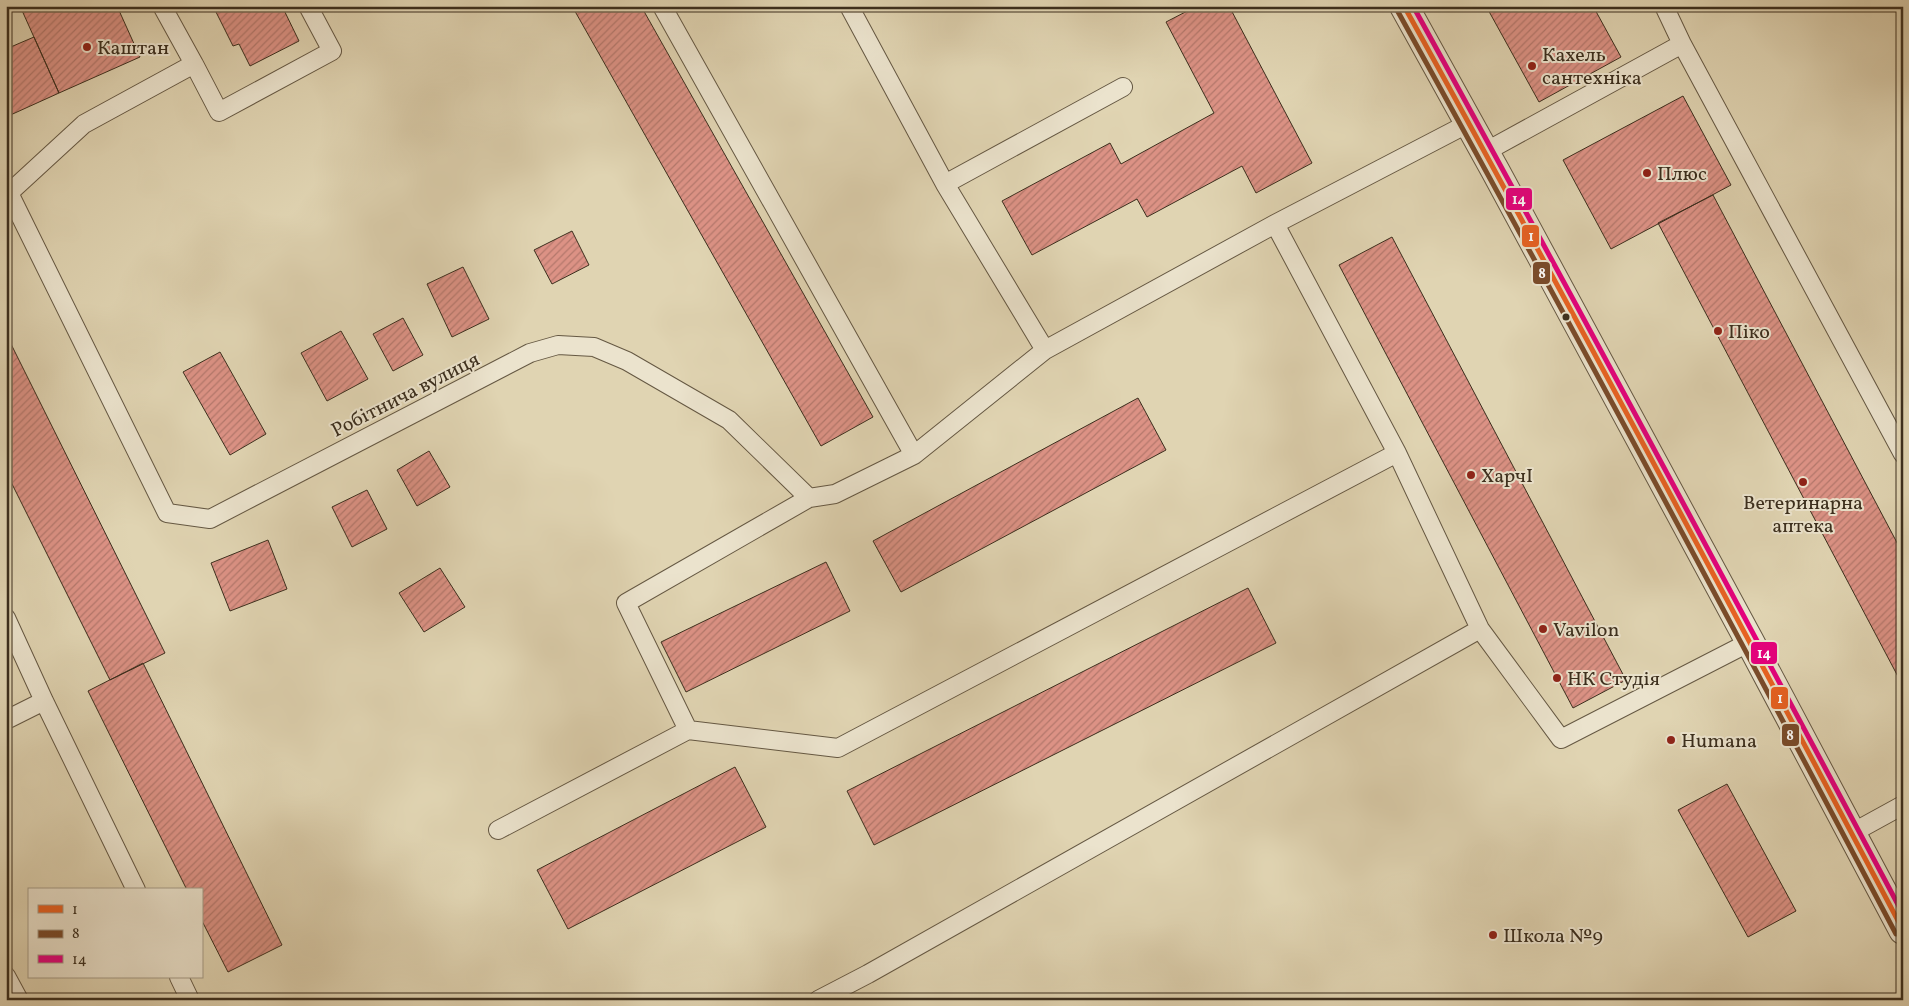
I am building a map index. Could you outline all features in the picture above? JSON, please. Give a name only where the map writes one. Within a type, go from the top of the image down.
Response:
[{"type":"street","points":[[1404,6],[1469,122],[1750,642],[1903,930]]},
{"type":"lane","points":[[162,6],[219,112],[332,51],[308,6]]},
{"type":"lane","points":[[662,6],[914,455]]},
{"type":"lane","points":[[849,6],[945,184],[1045,350]]},
{"type":"lane","points":[[1664,6],[1682,44],[1903,454]]},
{"type":"lane","points":[[1485,152],[1682,44]]},
{"type":"lane","points":[[8,194],[84,124],[194,64]]},
{"type":"lane","points":[[945,184],[1123,88]]},
{"type":"lane","points":[[688,730],[626,604],[809,498],[835,494],[914,455],[1045,350],[1276,224],[1469,122]]},
{"type":"lane","name":"Робітнича вулиця","points":[[8,194],[167,512],[210,518],[530,353],[558,345],[594,347],[627,361],[729,420],[809,498]]},
{"type":"lane","points":[[1276,224],[1397,453],[1480,629],[1561,739],[1750,642]]},
{"type":"lane","points":[[498,830],[688,730],[838,748],[1397,453]]},
{"type":"lane","points":[[6,618],[44,701],[135,888]]},
{"type":"lane","points":[[818,1000],[1480,629]]},
{"type":"lane","points":[[6,720],[44,701]]},
{"type":"lane","points":[[1852,833],[1903,805]]},
{"type":"lane","points":[[6,976],[19,1000]]},
{"type":"lane","points":[[179,978],[190,1000]]},
{"type":"building","name":"Каштан","points":[[20,6],[117,6],[140,57],[59,93]]},
{"type":"building","points":[[213,6],[282,6],[299,41],[250,66],[239,44],[233,46]]},
{"type":"building","points":[[572,6],[641,6],[873,417],[821,446]]},
{"type":"building","points":[[1197,6],[1229,6],[1312,163],[1256,193],[1242,166],[1147,217],[1137,199],[1032,255],[1002,201],[1110,143],[1121,164],[1214,113],[1166,22]]},
{"type":"building","points":[[1486,6],[1593,6],[1621,57],[1539,102]]},
{"type":"building","points":[[34,37],[59,93],[6,117],[6,49]]},
{"type":"building","name":"Плюс","points":[[1683,96],[1731,185],[1611,249],[1563,160]]},
{"type":"building","points":[[1713,195],[1903,554],[1903,686],[1658,223]]},
{"type":"building","points":[[572,231],[589,265],[552,284],[534,250]]},
{"type":"building","points":[[1392,237],[1626,680],[1573,708],[1339,265]]},
{"type":"building","points":[[463,267],[489,319],[452,337],[427,284]]},
{"type":"building","points":[[403,318],[423,355],[393,371],[373,334]]},
{"type":"building","points":[[341,331],[368,379],[327,401],[301,353]]},
{"type":"building","points":[[6,334],[165,653],[110,680],[6,472]]},
{"type":"building","points":[[220,352],[266,434],[230,455],[183,372]]},
{"type":"building","points":[[1138,398],[1166,450],[901,592],[873,541]]},
{"type":"building","points":[[429,451],[450,487],[417,506],[397,470]]},
{"type":"building","points":[[367,490],[387,529],[352,547],[332,507]]},
{"type":"building","points":[[268,540],[287,589],[230,611],[211,563]]},
{"type":"building","points":[[826,562],[850,611],[686,692],[661,642]]},
{"type":"building","points":[[440,568],[465,607],[424,632],[399,593]]},
{"type":"building","points":[[1248,588],[1276,643],[874,845],[847,791]]},
{"type":"building","points":[[143,663],[282,945],[228,972],[202,921],[202,888],[186,888],[88,691]]},
{"type":"building","points":[[735,767],[766,827],[568,929],[537,870]]},
{"type":"building","points":[[1727,784],[1796,911],[1748,937],[1678,810]]},
{"type":"transit line","name":"1","points":[[1404,6],[1656,467],[1903,930]]},
{"type":"transit line","name":"14","points":[[1413,6],[1721,572],[1903,914]]},
{"type":"transit line","name":"8","points":[[1397,10],[1649,470],[1896,934]]},
{"type":"place","name":"Каштан","points":[[87,47]]},
{"type":"place","name":"Кахель сантехніка","points":[[1532,66]]},
{"type":"place","name":"Плюс","points":[[1647,173]]},
{"type":"place","name":"Піко","points":[[1718,331]]},
{"type":"place","name":"ХарчI","points":[[1471,475]]},
{"type":"place","name":"Ветеринарна аптека","points":[[1803,482]]},
{"type":"place","name":"Vavilon","points":[[1543,629]]},
{"type":"place","name":"НК Студія","points":[[1557,678]]},
{"type":"place","name":"Humana","points":[[1671,740]]},
{"type":"place","name":"Школа №9","points":[[1493,935]]}]
